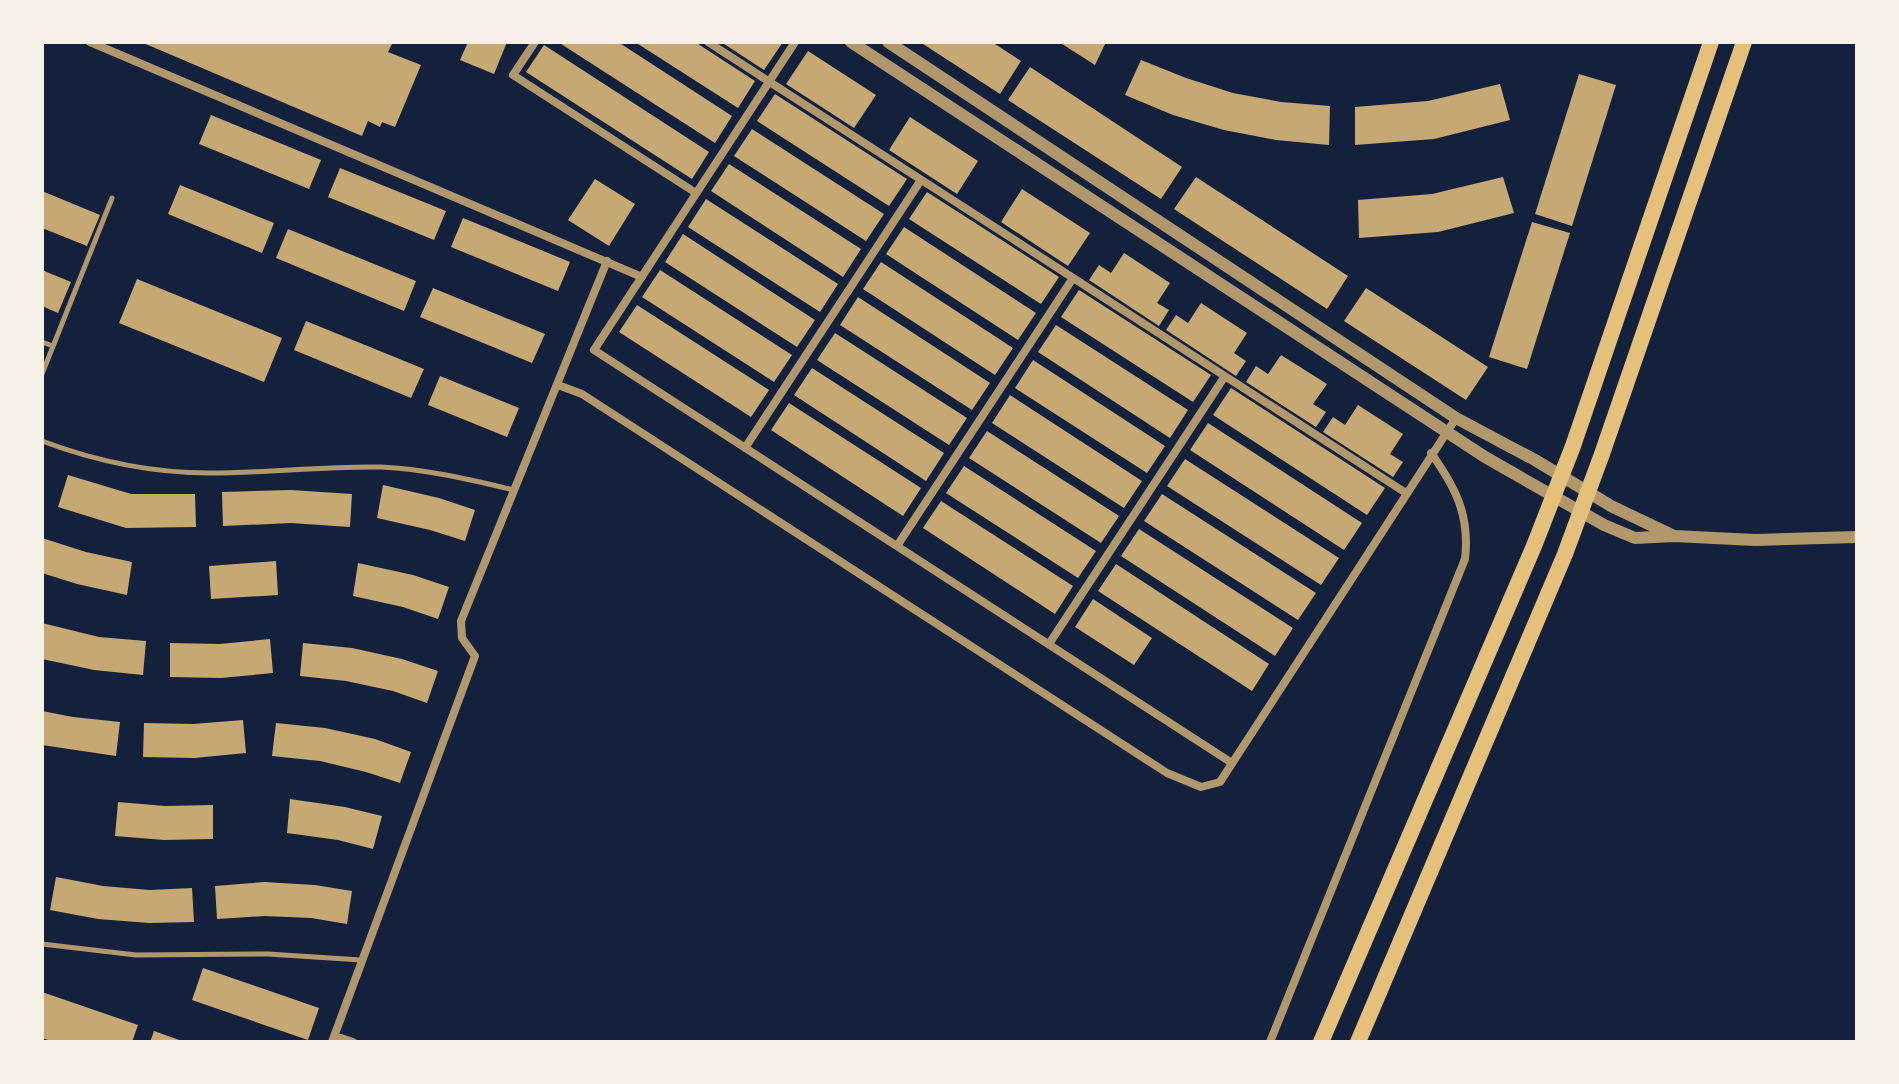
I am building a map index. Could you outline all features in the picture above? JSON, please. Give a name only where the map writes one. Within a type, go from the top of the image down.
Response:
[{"type":"main road","points":[[1321,1042],[1553,497],[1711,42]]},
{"type":"main road","points":[[1358,1042],[1580,513],[1744,42]]},
{"type":"street","points":[[90,42],[642,277]]},
{"type":"street","points":[[535,42],[513,75],[696,193]]},
{"type":"street","points":[[708,42],[1406,493]]},
{"type":"street","points":[[795,42],[594,350],[1232,763]]},
{"type":"street","points":[[851,42],[1446,431],[1580,513],[1635,538],[1674,536],[1755,540],[1857,537]]},
{"type":"street","points":[[888,42],[1456,418],[1674,536]]},
{"type":"street","points":[[745,448],[921,180]]},
{"type":"street","points":[[353,1042],[334,1039],[475,656],[462,638],[461,621],[607,261]]},
{"type":"street","points":[[897,546],[1073,278]]},
{"type":"street","points":[[1049,644],[1225,376]]},
{"type":"street","points":[[558,385],[582,394],[1167,773],[1201,787],[1220,782],[1456,418]]},
{"type":"street","points":[[1270,1042],[1465,559],[1468,535],[1460,504],[1448,476],[1431,453]]},
{"type":"lane","points":[[42,374],[112,198]]},
{"type":"lane","points":[[42,342],[53,346]]},
{"type":"lane","points":[[42,441],[111,461],[158,470],[207,473],[321,466],[386,468],[451,475],[515,490]]},
{"type":"lane","points":[[42,944],[136,955],[268,954],[362,960]]},
{"type":"building","points":[[141,42],[393,42],[388,52],[421,65],[395,127],[382,122],[380,127],[368,121],[362,136]]},
{"type":"building","points":[[468,42],[507,42],[494,74],[460,60]]},
{"type":"building","points":[[558,42],[618,42],[732,116],[715,143]]},
{"type":"building","points":[[635,42],[695,42],[755,81],[738,108]]},
{"type":"building","points":[[721,42],[783,42],[764,70]]},
{"type":"building","points":[[920,42],[992,42],[1021,61],[1000,94]]},
{"type":"building","points":[[1059,42],[1106,42],[1095,65]]},
{"type":"building","points":[[544,45],[709,152],[692,179],[526,72]]},
{"type":"building","points":[[808,51],[876,95],[854,128],[786,84]]},
{"type":"building","points":[[1141,60],[1233,93],[1281,102],[1330,106],[1329,145],[1276,140],[1224,130],[1173,115],[1125,95]]},
{"type":"building","points":[[1030,67],[1182,167],[1161,199],[1008,100]]},
{"type":"building","points":[[1579,74],[1616,85],[1572,226],[1535,214]]},
{"type":"building","points":[[1500,84],[1510,120],[1434,139],[1355,145],[1355,107],[1428,101]]},
{"type":"building","points":[[775,94],[907,179],[889,206],[757,121]]},
{"type":"building","points":[[211,115],[321,160],[309,189],[199,144]]},
{"type":"building","points":[[910,117],[978,161],[957,194],[889,150]]},
{"type":"building","points":[[752,129],[884,214],[866,241],[734,156]]},
{"type":"building","points":[[729,164],[861,249],[843,277],[711,191]]},
{"type":"building","points":[[340,168],[446,211],[434,240],[328,197]]},
{"type":"building","points":[[1196,177],[1348,276],[1327,309],[1174,209]]},
{"type":"building","points":[[1503,177],[1514,213],[1438,232],[1359,238],[1358,200],[1432,194]]},
{"type":"building","points":[[595,179],[635,204],[609,246],[568,220]]},
{"type":"building","points":[[180,185],[274,223],[262,253],[168,214]]},
{"type":"building","points":[[1022,189],[1090,233],[1068,266],[1001,222]]},
{"type":"building","points":[[42,191],[100,215],[87,246],[42,228]]},
{"type":"building","points":[[927,192],[1059,277],[1041,304],[909,219]]},
{"type":"building","points":[[706,199],[838,284],[820,312],[688,227]]},
{"type":"building","points":[[463,218],[570,262],[558,291],[451,247]]},
{"type":"building","points":[[1532,222],[1570,233],[1527,369],[1489,357]]},
{"type":"building","points":[[904,227],[1036,313],[1018,340],[886,254]]},
{"type":"building","points":[[288,229],[416,281],[404,311],[276,258]]},
{"type":"building","points":[[683,234],[815,320],[797,347],[665,262]]},
{"type":"building","points":[[1124,253],[1170,283],[1157,303],[1169,310],[1159,326],[1089,280],[1099,265],[1111,273]]},
{"type":"building","points":[[881,262],[1013,348],[995,375],[863,289]]},
{"type":"building","points":[[42,270],[71,282],[58,313],[42,306]]},
{"type":"building","points":[[660,270],[792,355],[774,382],[642,297]]},
{"type":"building","points":[[137,279],[282,338],[264,382],[119,323]]},
{"type":"building","points":[[433,288],[545,334],[532,363],[420,317]]},
{"type":"building","points":[[1366,288],[1488,367],[1466,400],[1344,321]]},
{"type":"building","points":[[1079,290],[1211,375],[1193,402],[1061,317]]},
{"type":"building","points":[[858,297],[990,383],[972,410],[840,325]]},
{"type":"building","points":[[1201,303],[1247,333],[1234,353],[1246,361],[1236,376],[1166,330],[1176,315],[1188,323]]},
{"type":"building","points":[[637,305],[769,390],[751,417],[619,332]]},
{"type":"building","points":[[306,321],[424,369],[411,398],[294,350]]},
{"type":"building","points":[[1056,325],[1188,410],[1170,438],[1038,352]]},
{"type":"building","points":[[835,333],[967,418],[949,445],[817,360]]},
{"type":"building","points":[[1281,355],[1327,384],[1313,404],[1326,412],[1316,427],[1246,382],[1256,366],[1268,374]]},
{"type":"building","points":[[1033,360],[1165,446],[1147,473],[1015,388]]},
{"type":"building","points":[[812,368],[944,453],[926,481],[794,395]]},
{"type":"building","points":[[440,376],[519,408],[507,437],[428,405]]},
{"type":"building","points":[[1231,388],[1385,488],[1367,515],[1213,415]]},
{"type":"building","points":[[1010,395],[1142,481],[1124,508],[992,423]]},
{"type":"building","points":[[789,403],[921,488],[903,516],[771,430]]},
{"type":"building","points":[[1358,405],[1403,434],[1390,454],[1403,462],[1393,477],[1323,432],[1333,417],[1345,425]]},
{"type":"building","points":[[1208,423],[1362,523],[1344,550],[1190,450]]},
{"type":"building","points":[[987,431],[1119,516],[1101,543],[969,458]]},
{"type":"building","points":[[1185,459],[1339,558],[1321,585],[1167,486]]},
{"type":"building","points":[[964,466],[1096,551],[1078,578],[946,493]]},
{"type":"building","points":[[68,475],[131,494],[195,494],[196,527],[126,528],[58,507]]},
{"type":"building","points":[[383,485],[475,510],[465,541],[377,518]]},
{"type":"building","points":[[291,490],[352,494],[350,527],[291,523],[223,526],[222,492]]},
{"type":"building","points":[[1162,494],[1316,593],[1298,620],[1144,521]]},
{"type":"building","points":[[941,501],[1073,586],[1055,614],[923,528]]},
{"type":"building","points":[[1139,529],[1293,628],[1275,656],[1121,556]]},
{"type":"building","points":[[42,538],[132,562],[127,595],[42,573]]},
{"type":"building","points":[[276,561],[278,595],[211,599],[209,566]]},
{"type":"building","points":[[358,563],[413,575],[449,587],[438,619],[403,607],[353,596]]},
{"type":"building","points":[[1116,564],[1269,664],[1252,691],[1098,591]]},
{"type":"building","points":[[1093,599],[1152,638],[1134,665],[1075,627]]},
{"type":"building","points":[[42,623],[99,637],[146,641],[143,675],[94,670],[42,659]]},
{"type":"building","points":[[270,639],[273,673],[221,678],[170,677],[170,643],[220,644]]},
{"type":"building","points":[[303,643],[352,648],[438,671],[427,703],[393,691],[346,681],[300,676]]},
{"type":"building","points":[[42,711],[120,722],[116,756],[42,745]]},
{"type":"building","points":[[243,720],[246,753],[194,758],[143,757],[144,723],[193,724]]},
{"type":"building","points":[[276,723],[325,728],[375,739],[411,752],[400,783],[320,761],[272,756]]},
{"type":"building","points":[[290,799],[382,816],[373,849],[338,840],[287,833]]},
{"type":"building","points":[[118,802],[165,806],[213,805],[213,839],[164,840],[115,836]]},
{"type":"building","points":[[56,877],[103,886],[150,890],[192,888],[194,922],[149,923],[98,919],[50,910]]},
{"type":"building","points":[[264,882],[352,891],[347,924],[311,918],[264,916],[217,919],[215,886]]},
{"type":"building","points":[[203,968],[319,1008],[308,1040],[192,1000]]},
{"type":"building","points":[[42,992],[138,1025],[132,1042],[54,1042],[42,1038]]},
{"type":"building","points":[[154,1031],[185,1042],[150,1042]]}]
